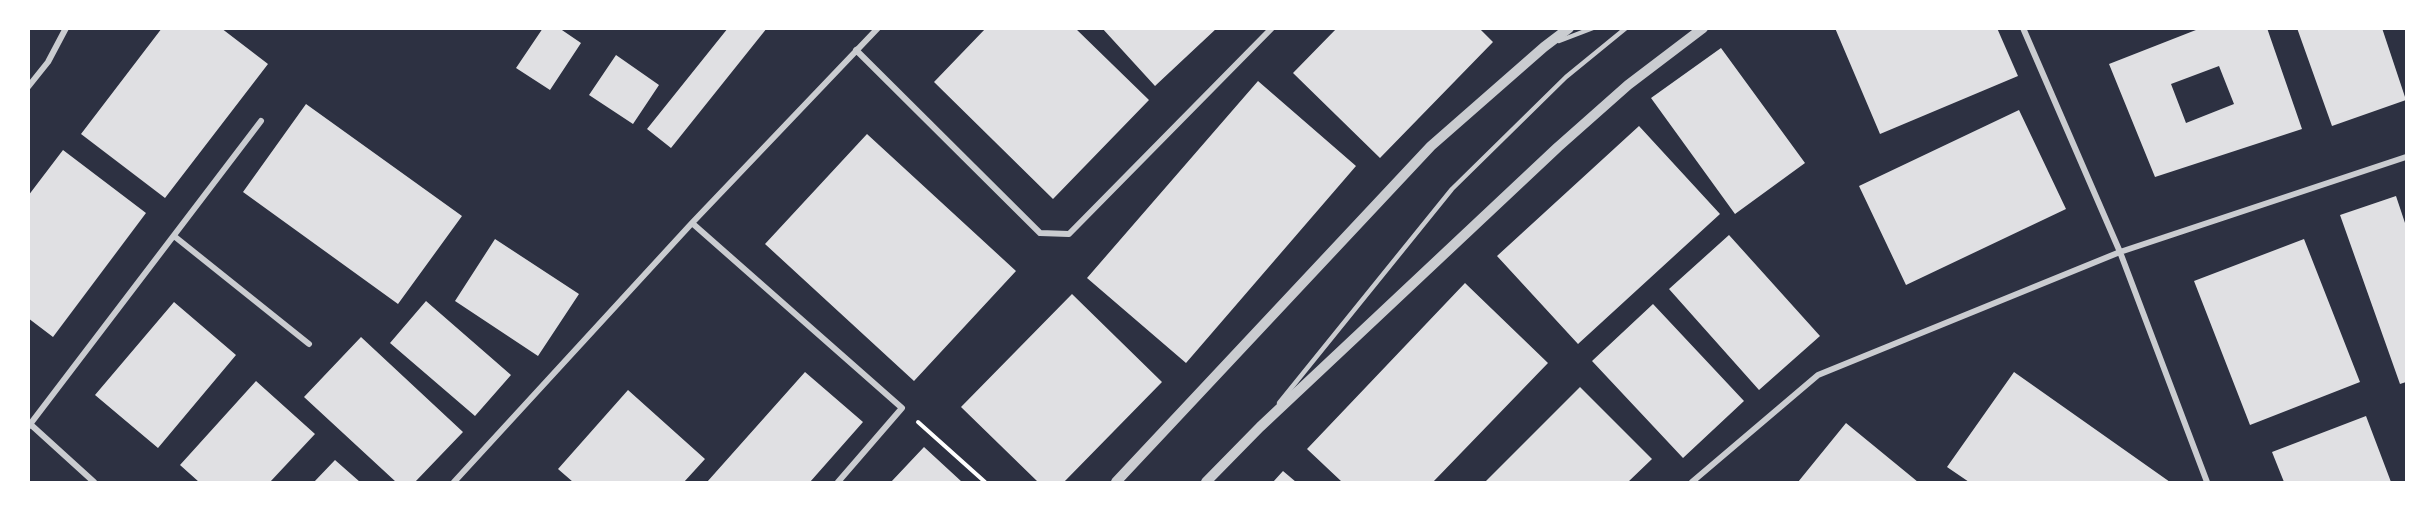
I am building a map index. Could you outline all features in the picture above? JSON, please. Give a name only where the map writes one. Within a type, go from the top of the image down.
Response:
[{"type":"street","points":[[28,87],[48,62],[66,28]]},
{"type":"street","points":[[454,483],[692,223],[878,28]]},
{"type":"street","points":[[856,50],[1040,233],[1069,234],[1272,28]]},
{"type":"street","points":[[1116,483],[1431,146],[1544,47],[1569,28]]},
{"type":"street","points":[[1206,483],[1260,427],[1558,147],[1628,86],[1703,28]]},
{"type":"street","points":[[2023,28],[2120,252],[2207,483]]},
{"type":"street","points":[[94,483],[29,425],[261,121]]},
{"type":"street","points":[[1692,483],[1818,375],[2120,252],[2406,157]]},
{"type":"street","points":[[692,223],[902,408],[838,483]]},
{"type":"street","points":[[174,236],[309,344]]},
{"type":"lane","points":[[1544,47],[1593,28]]},
{"type":"lane","points":[[1260,427],[1393,258],[1452,189],[1566,77],[1626,28]]},
{"type":"path","points":[[902,408],[986,483]]},
{"type":"building","points":[[162,28],[221,28],[268,64],[165,198],[81,134]]},
{"type":"building","points":[[543,28],[559,28],[581,43],[550,90],[516,68]]},
{"type":"building","points":[[728,28],[767,28],[671,148],[647,129]]},
{"type":"building","points":[[986,28],[1075,28],[1149,100],[1053,199],[934,82]]},
{"type":"building","points":[[1102,28],[1217,28],[1155,86]]},
{"type":"building","points":[[1337,28],[1479,28],[1493,42],[1380,158],[1293,73]]},
{"type":"building","points":[[1835,28],[1997,28],[2018,76],[1880,134]]},
{"type":"building","points":[[2201,28],[2267,28],[2302,129],[2155,177],[2109,64]],"holes":[[[2219,66],[2234,104],[2186,123],[2171,84]]]},
{"type":"building","points":[[2297,28],[2382,28],[2406,100],[2332,126]]},
{"type":"building","points":[[1721,48],[1805,163],[1735,214],[1651,98]]},
{"type":"building","points":[[616,55],[659,85],[633,124],[589,95]]},
{"type":"building","points":[[1258,81],[1356,166],[1186,363],[1087,278]]},
{"type":"building","points":[[306,104],[462,216],[398,304],[243,192]]},
{"type":"building","points":[[2019,110],[2066,209],[1906,285],[1859,186]]},
{"type":"building","points":[[1639,126],[1720,214],[1578,344],[1497,256]]},
{"type":"building","points":[[867,134],[1016,271],[914,381],[765,244]]},
{"type":"building","points":[[63,150],[146,213],[53,337],[28,318],[28,196]]},
{"type":"building","points":[[2396,196],[2406,226],[2406,382],[2400,384],[2340,215]]},
{"type":"building","points":[[1729,235],[1820,336],[1759,390],[1669,289]]},
{"type":"building","points":[[495,239],[579,294],[538,356],[455,301]]},
{"type":"building","points":[[2304,239],[2360,382],[2250,425],[2194,281]]},
{"type":"building","points":[[1465,283],[1548,363],[1433,482],[1342,482],[1307,449]]},
{"type":"building","points":[[1072,294],[1162,382],[1064,482],[1038,482],[961,407]]},
{"type":"building","points":[[426,301],[511,375],[475,416],[390,343]]},
{"type":"building","points":[[174,302],[236,355],[158,448],[95,395]]},
{"type":"building","points":[[1653,304],[1744,401],[1683,458],[1592,361]]},
{"type":"building","points":[[361,337],[463,432],[415,482],[396,482],[304,397]]},
{"type":"building","points":[[805,372],[863,422],[810,482],[707,482]]},
{"type":"building","points":[[2014,372],[2170,482],[1969,482],[1947,467]]},
{"type":"building","points":[[256,381],[315,434],[270,482],[199,482],[180,465]]},
{"type":"building","points":[[1580,387],[1652,459],[1628,482],[1485,482]]},
{"type":"building","points":[[628,390],[705,459],[684,482],[573,482],[558,469]]},
{"type":"building","points":[[2366,416],[2391,482],[2284,482],[2272,452]]},
{"type":"building","points":[[1846,423],[1918,482],[1798,482]]},
{"type":"building","points":[[924,447],[962,482],[891,482]]},
{"type":"building","points":[[335,460],[360,482],[314,482]]},
{"type":"building","points":[[1283,471],[1296,482],[1273,482]]}]
